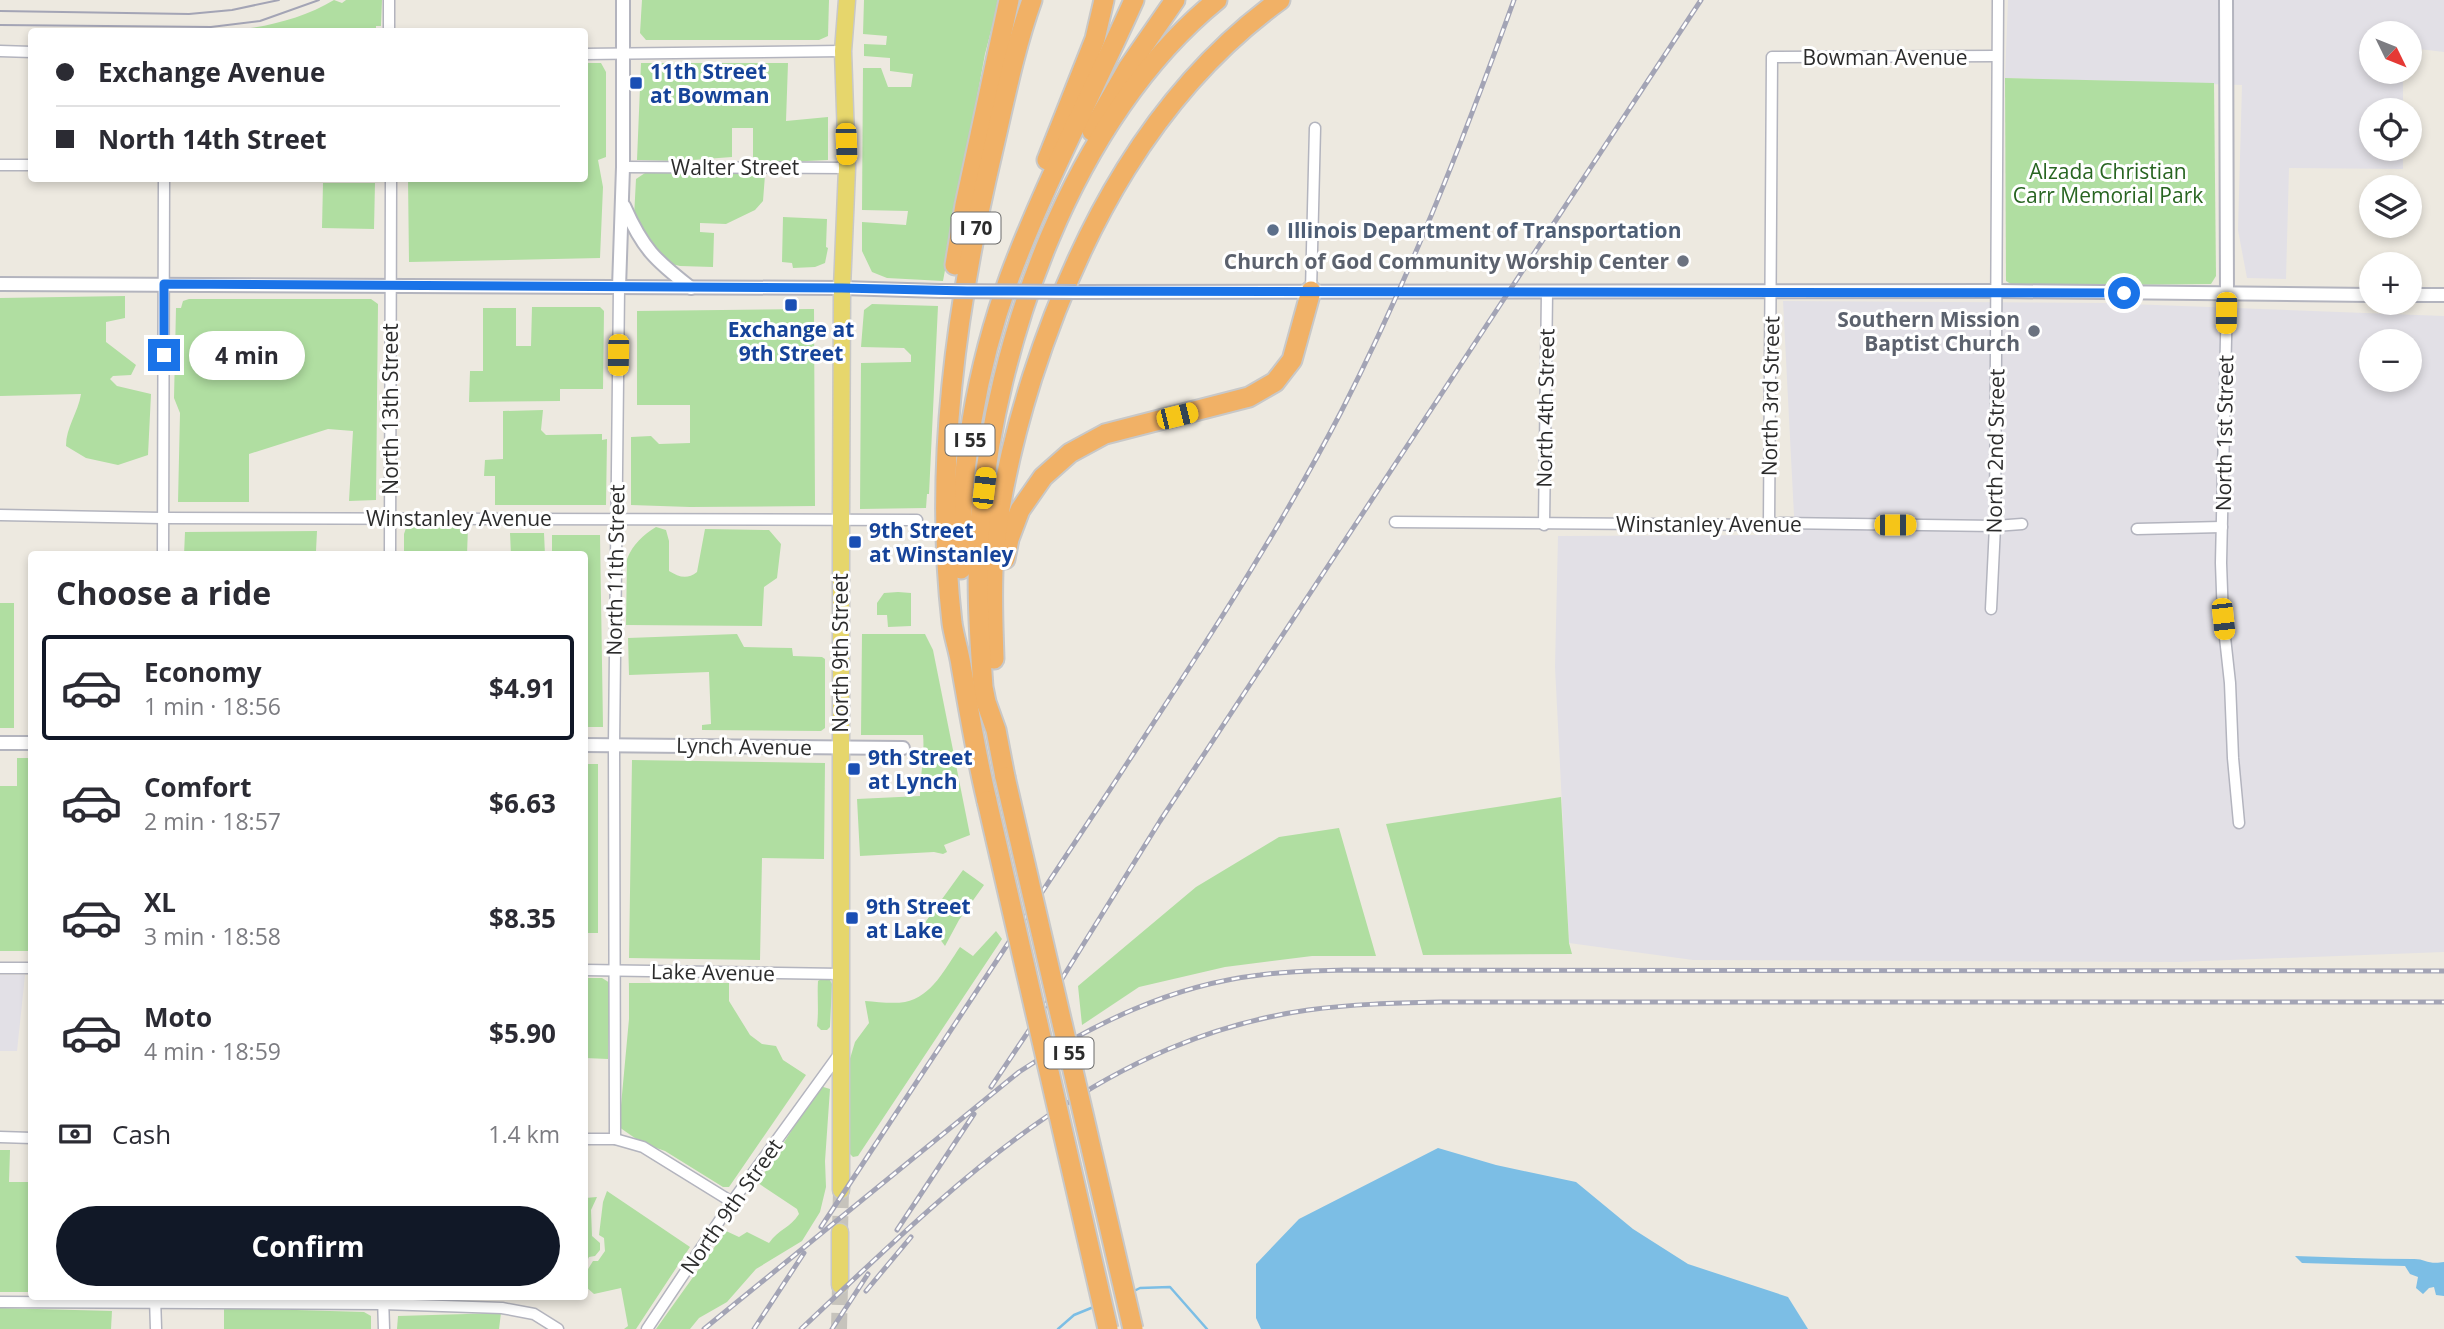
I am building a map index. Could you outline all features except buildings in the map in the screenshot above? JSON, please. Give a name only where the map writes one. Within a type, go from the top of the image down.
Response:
[{"type":"highway","points":[[948,461],[940,425],[947,324],[965,205],[1009,0]]},
{"type":"highway","name":"I 70","points":[[961,661],[952,627],[947,534],[948,461],[956,346],[967,269],[1019,42],[1032,0]]},
{"type":"highway","points":[[1029,228],[1031,206],[1038,184],[1095,38],[1104,0]]},
{"type":"highway","name":"I 55","points":[[1108,1329],[974,750],[961,661],[961,546],[966,474],[976,397],[1009,279],[1029,228],[1134,0]]},
{"type":"highway","points":[[1023,310],[1032,263],[1062,193],[1110,98],[1175,0]]},
{"type":"highway","name":"I 55","points":[[1133,1329],[996,730],[986,702],[980,641],[980,525],[995,415],[1007,363],[1023,310],[1064,208],[1108,127],[1139,82],[1202,12],[1217,0]]},
{"type":"highway","points":[[996,730],[998,700],[992,617],[994,555],[1003,491],[1021,414],[1049,325],[1089,234],[1119,177],[1180,93],[1242,31],[1280,0]]},
{"type":"highway","points":[[992,617],[1000,603],[1009,539],[1020,510],[1044,477],[1070,453],[1105,434],[1249,397],[1275,382],[1292,360],[1311,291]]},
{"type":"main road","name":"North 9th Street","points":[[840,1052],[842,288],[847,168],[843,51],[847,0]]},
{"type":"main road","points":[[840,1052],[841,1190]]},
{"type":"main road","points":[[840,1232],[840,1285]]},
{"type":"street","points":[[389,0],[389,28]]},
{"type":"street","name":"North 11th Street","points":[[615,1139],[614,745],[623,0]]},
{"type":"street","name":"North 2nd Street","points":[[1991,609],[1995,526],[1998,0]]},
{"type":"street","name":"North 1st Street","points":[[2225,0],[2227,294],[2222,527],[2223,619],[2239,823]]},
{"type":"street","points":[[0,51],[28,52]]},
{"type":"street","points":[[588,54],[843,51]]},
{"type":"street","name":"Bowman Avenue","points":[[1772,57],[1997,56]]},
{"type":"street","name":"North 3rd Street","points":[[1769,525],[1772,57]]},
{"type":"street","points":[[1311,291],[1315,128]]},
{"type":"street","points":[[0,165],[28,165]]},
{"type":"street","name":"Walter Street","points":[[623,167],[847,168]]},
{"type":"street","points":[[163,551],[164,182]]},
{"type":"street","name":"North 13th Street","points":[[390,551],[391,182]]},
{"type":"street","points":[[622,203],[637,236],[646,248],[663,266],[692,288]]},
{"type":"street","points":[[0,284],[842,288],[1076,292],[1997,291],[2359,295]]},
{"type":"street","name":"North 4th Street","points":[[1544,525],[1547,292]]},
{"type":"street","points":[[2422,295],[2444,295]]},
{"type":"street","name":"Winstanley Avenue","points":[[0,515],[162,519],[917,520]]},
{"type":"street","name":"Winstanley Avenue","points":[[1395,522],[1544,525],[2022,524]]},
{"type":"street","points":[[2137,529],[2222,527]]},
{"type":"street","points":[[0,743],[28,743]]},
{"type":"street","name":"Lynch Avenue","points":[[588,745],[903,748]]},
{"type":"street","points":[[0,968],[28,968]]},
{"type":"street","name":"Lake Avenue","points":[[588,970],[841,974]]},
{"type":"street","name":"North 9th Street","points":[[647,1329],[732,1202],[840,1052]]},
{"type":"street","points":[[0,1138],[28,1138]]},
{"type":"street","points":[[588,1139],[615,1139],[643,1147],[732,1202]]},
{"type":"street","points":[[155,1300],[156,1329]]},
{"type":"street","points":[[383,1300],[384,1329]]},
{"type":"street","points":[[0,1303],[383,1300],[502,1308],[534,1314],[558,1329]]},
{"type":"shaded area","points":[[2008,0],[2444,0],[2444,52],[2422,49],[2422,21],[2359,21],[2359,84],[2403,84],[2403,98],[2359,98],[2359,161],[2403,161],[2403,169],[2289,168],[2286,279],[2247,278],[2238,230],[2242,85],[2005,78]]},
{"type":"shaded area","points":[[1783,301],[2103,303],[2359,313],[2359,315],[2444,316],[2444,952],[2178,962],[1693,960],[1569,943],[1555,667],[1558,536],[1795,535]]},
{"type":"shaded area","points":[[0,975],[25,975],[17,1051],[0,1051]]},
{"type":"green space","points":[[334,0],[342,3],[346,0],[382,0],[381,26],[250,28],[279,22]]},
{"type":"green space","points":[[642,0],[829,0],[828,36],[819,40],[646,40],[640,33]]},
{"type":"green space","points":[[864,0],[999,0],[985,54],[943,281],[887,278],[872,272],[862,251],[862,222],[906,225],[908,211],[862,210],[863,68],[881,68],[888,87],[911,87],[913,74],[890,71],[890,58],[864,56],[864,44],[886,45],[887,36],[863,34]]},
{"type":"green space","points":[[588,63],[601,63],[606,72],[606,157],[598,160],[603,187],[600,258],[409,262],[408,182],[588,182]]},
{"type":"green space","points":[[641,63],[788,63],[786,121],[828,117],[828,160],[753,161],[753,128],[732,128],[732,157],[679,161],[637,160]]},
{"type":"green space","name":"Alzada Christian Carr Memorial Park","points":[[2005,78],[2214,83],[2216,276],[2211,284],[2014,286],[2006,281]]},
{"type":"green space","points":[[645,173],[765,175],[763,201],[755,210],[726,224],[700,223],[700,232],[714,233],[713,267],[680,266],[655,260],[634,217],[636,179]]},
{"type":"green space","points":[[323,183],[375,183],[374,229],[322,228]]},
{"type":"green space","points":[[783,217],[827,219],[828,248],[825,263],[815,267],[793,268],[792,263],[782,262]]},
{"type":"green space","points":[[125,296],[125,318],[106,322],[106,342],[136,365],[131,375],[113,376],[110,379],[117,386],[151,394],[148,455],[118,465],[86,458],[66,446],[81,394],[0,396],[0,298]]},
{"type":"green space","points":[[371,299],[378,304],[376,500],[349,501],[353,431],[328,429],[249,454],[249,502],[178,502],[180,413],[174,398],[176,308],[181,308],[183,301]]},
{"type":"green space","points":[[872,304],[938,306],[929,494],[926,508],[860,509],[861,363],[911,362],[911,355],[904,348],[861,347],[864,310]]},
{"type":"green space","points":[[532,307],[600,307],[604,311],[603,389],[560,389],[560,401],[469,402],[470,371],[483,371],[483,308],[516,308],[516,346],[531,346]]},
{"type":"green space","points":[[814,309],[815,506],[631,505],[631,437],[651,436],[659,444],[690,443],[690,405],[637,405],[637,311]]},
{"type":"green space","points":[[543,410],[541,430],[546,435],[602,434],[602,440],[607,439],[606,505],[495,505],[495,476],[484,476],[485,460],[503,459],[503,411]]},
{"type":"green space","points":[[407,525],[468,527],[467,551],[404,551]]},
{"type":"green space","points":[[656,527],[666,530],[669,541],[669,571],[683,577],[697,572],[705,529],[769,530],[781,544],[777,578],[764,587],[762,626],[626,625],[627,559],[639,540]]},
{"type":"green space","points":[[317,531],[316,551],[184,551],[185,532]]},
{"type":"green space","points":[[510,533],[544,533],[545,551],[511,551]]},
{"type":"green space","points":[[552,535],[600,535],[603,727],[588,727],[588,551],[552,551]]},
{"type":"green space","points":[[884,593],[911,593],[911,626],[888,627],[887,615],[877,615],[877,603]]},
{"type":"green space","points":[[0,603],[14,603],[14,728],[0,728]]},
{"type":"green space","points":[[737,634],[744,647],[792,648],[793,656],[825,659],[825,728],[821,731],[702,730],[702,725],[711,724],[709,672],[629,675],[628,638]]},
{"type":"green space","points":[[862,634],[925,634],[933,650],[970,835],[944,845],[947,852],[943,854],[934,852],[860,856],[857,799],[920,796],[923,742],[923,735],[861,735]]},
{"type":"green space","points":[[17,758],[28,758],[28,951],[0,951],[0,786],[17,786]]},
{"type":"green space","points":[[632,760],[825,763],[824,859],[762,858],[760,960],[629,958]]},
{"type":"green space","points":[[588,764],[598,764],[598,933],[588,933]]},
{"type":"green space","points":[[1561,797],[1569,943],[1572,954],[1423,955],[1386,824]]},
{"type":"green space","points":[[1339,828],[1376,956],[1312,956],[1225,967],[1139,987],[1082,1025],[1078,986],[1196,887],[1279,837]]},
{"type":"green space","points":[[963,870],[984,885],[959,920],[945,946],[924,924]]},
{"type":"green space","points":[[996,931],[1002,939],[858,1156],[853,1157],[849,1153],[849,1062],[855,1042],[869,1023],[865,1001],[896,1003],[915,999],[931,988],[960,947],[973,956]]},
{"type":"green space","points":[[588,978],[602,978],[610,983],[608,1059],[588,1058]]},
{"type":"green space","points":[[830,980],[832,984],[830,1027],[827,1030],[821,1030],[817,1026],[818,981]]},
{"type":"green space","points":[[629,983],[729,983],[729,1001],[750,1035],[762,1044],[776,1046],[783,1060],[806,1075],[729,1187],[723,1187],[665,1151],[642,1143],[619,1127],[629,1019]]},
{"type":"green space","points":[[820,1086],[830,1089],[826,1187],[820,1212],[802,1241],[756,1269],[727,1302],[699,1318],[690,1329],[656,1329],[726,1231],[739,1237],[747,1232],[769,1243],[799,1214],[797,1209],[758,1183]]},
{"type":"green space","points":[[0,1150],[10,1150],[9,1182],[28,1182],[28,1292],[0,1292]]},
{"type":"green space","points":[[607,1191],[690,1247],[636,1329],[624,1329],[628,1326],[621,1288],[594,1294],[588,1289],[588,1269],[605,1251],[604,1238],[599,1235]]},
{"type":"green space","points":[[597,1197],[591,1210],[592,1236],[600,1243],[600,1250],[588,1259],[588,1198]]},
{"type":"green space","points":[[0,1308],[112,1311],[111,1329],[0,1329]]},
{"type":"green space","points":[[224,1308],[364,1312],[371,1316],[371,1329],[224,1329]]},
{"type":"green space","points":[[501,1313],[499,1329],[397,1329],[398,1316]]},
{"type":"water","points":[[1438,1148],[1496,1165],[1576,1182],[1633,1229],[1688,1264],[1788,1297],[1808,1329],[1261,1329],[1256,1318],[1256,1264],[1299,1219]]},
{"type":"water","points":[[2295,1256],[2444,1262],[2444,1296],[2436,1295],[2434,1287],[2423,1294],[2416,1288],[2418,1277],[2410,1274],[2405,1266],[2302,1263]]},
{"type":"waterway","points":[[1132,1292],[1140,1288],[1170,1287],[1207,1329]]},
{"type":"waterway","points":[[1058,1329],[1074,1315],[1096,1306]]},
{"type":"tunnel","points":[[840,1232],[841,1190]]},
{"type":"tunnel","points":[[839,1329],[840,1285]]},
{"type":"tram line","points":[[0,11],[189,14],[232,10],[279,0]]},
{"type":"tram line","points":[[0,25],[211,27],[260,21],[319,0]]},
{"type":"railway","points":[[821,1227],[1201,650],[1288,509],[1341,412],[1390,311],[1455,157],[1514,0]]},
{"type":"railway","points":[[991,1087],[1040,1014],[1160,821],[1701,0]]},
{"type":"railway","points":[[704,1329],[1019,1072],[1075,1038],[1134,1009],[1164,997],[1227,980],[1281,973],[1345,970],[2444,971]]},
{"type":"railway","points":[[801,1329],[913,1224],[971,1174],[1030,1128],[1093,1087],[1159,1053],[1231,1027],[1308,1010],[1440,1002],[2444,1002]]},
{"type":"railway","points":[[897,1230],[974,1114]]},
{"type":"railway","points":[[866,1291],[911,1237]]},
{"type":"railway","points":[[754,1329],[804,1253]]},
{"type":"railway","points":[[832,1329],[868,1274]]},
{"type":"place","name":"11th Street at Bowman","points":[[636,83]]},
{"type":"place","name":"Illinois Department of Transportation","points":[[1273,230]]},
{"type":"place","name":"Church of God Community Worship Center","points":[[1683,261]]},
{"type":"place","name":"Exchange at 9th Street","points":[[791,305]]},
{"type":"place","name":"Southern Mission Baptist Church","points":[[2034,331]]},
{"type":"place","name":"9th Street at Winstanley","points":[[855,542]]},
{"type":"place","name":"9th Street at Lynch","points":[[854,769]]},
{"type":"place","name":"9th Street at Lake","points":[[852,918]]},
{"type":"route","points":[[164,355],[164,284],[1076,292],[2124,293]]}]
